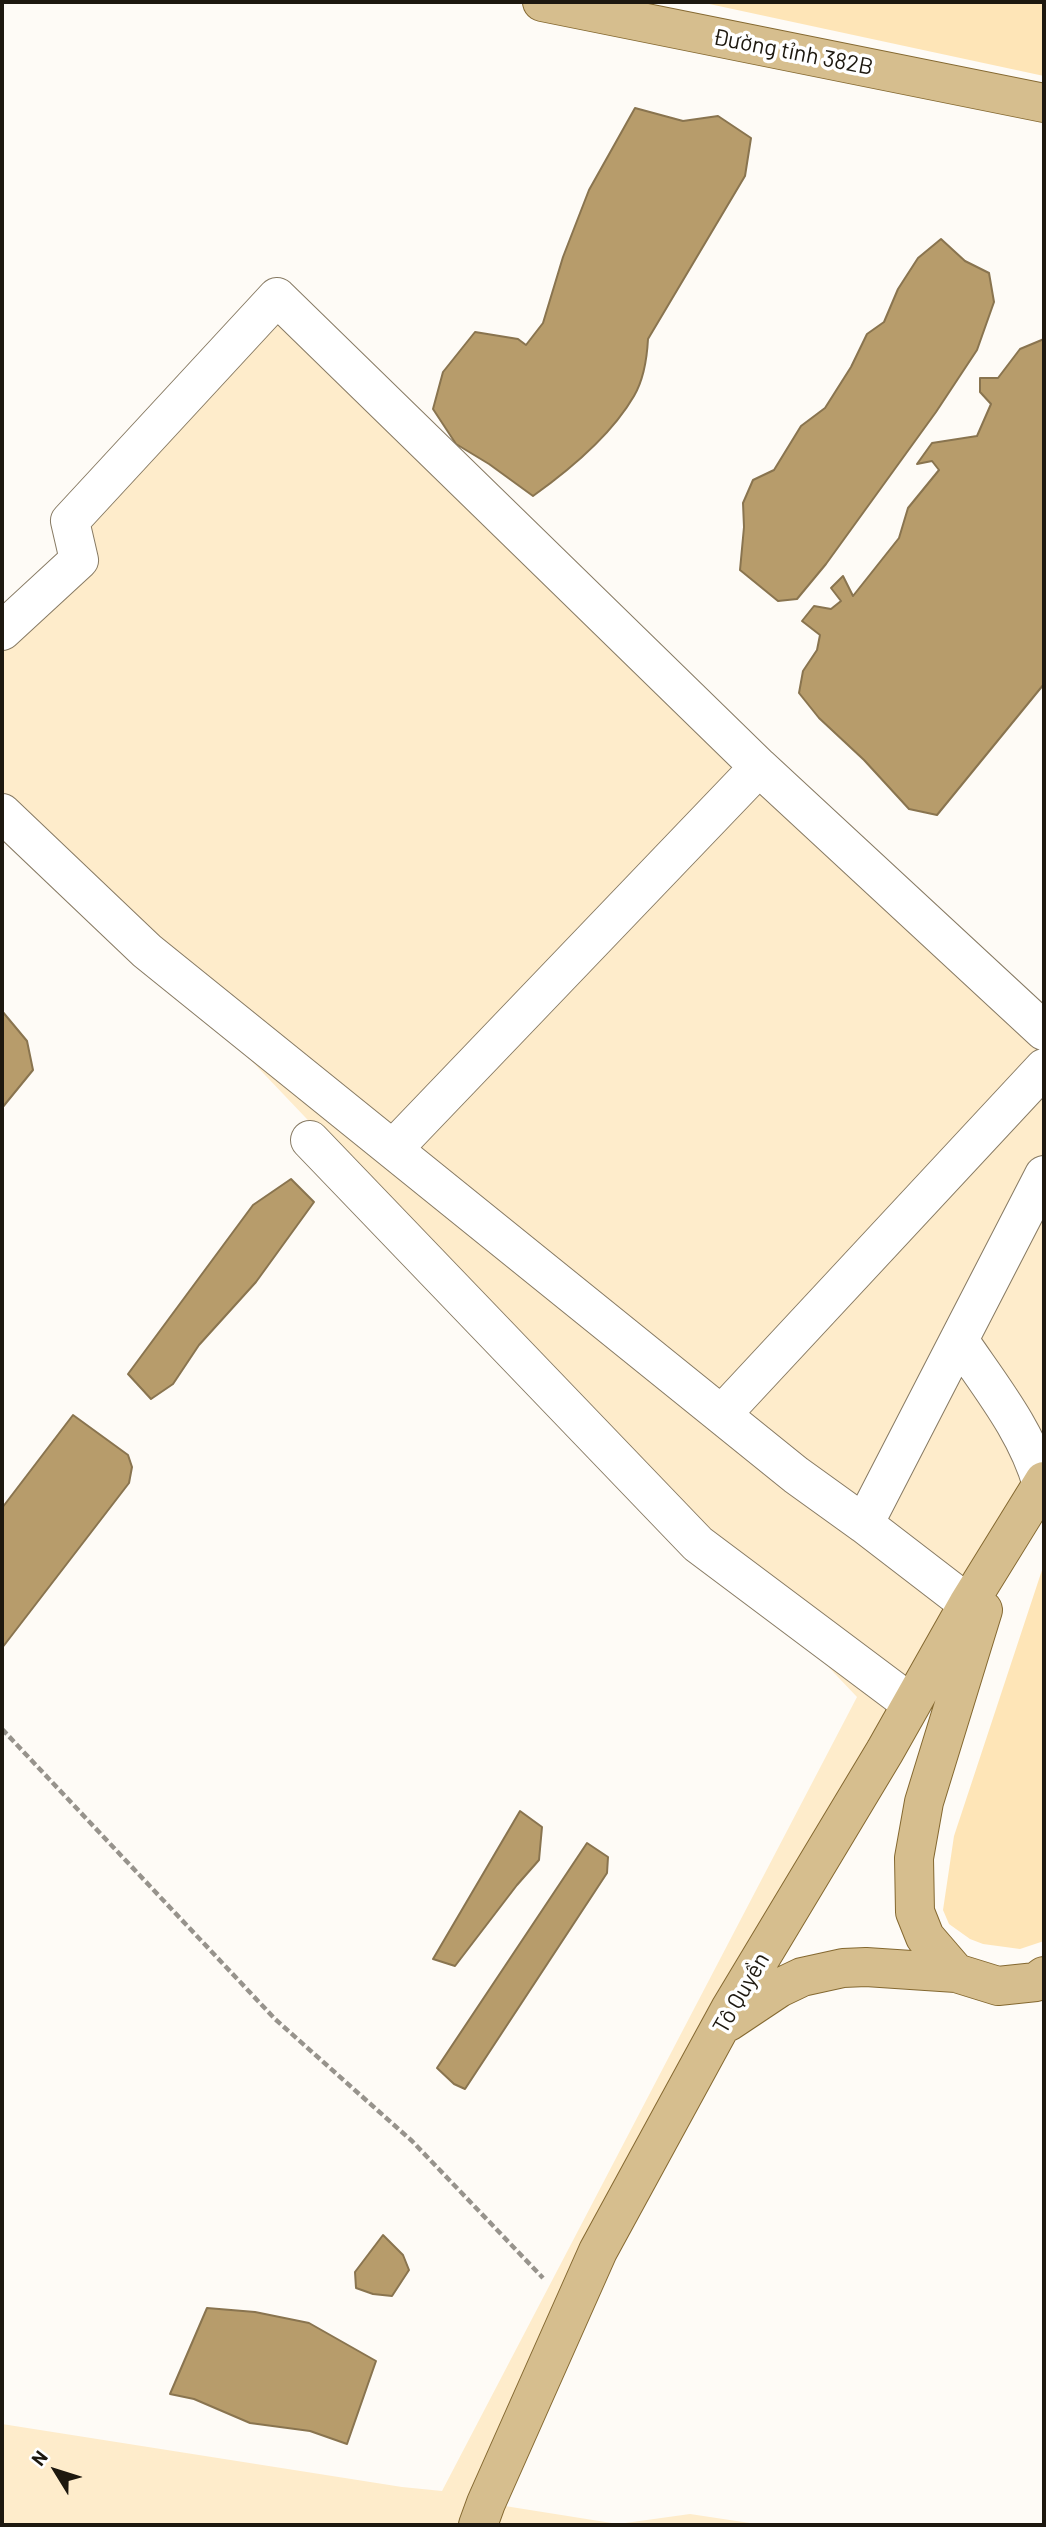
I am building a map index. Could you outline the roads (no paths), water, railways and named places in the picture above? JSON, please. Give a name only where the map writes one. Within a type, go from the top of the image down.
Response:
[{"type":"main road","name":"Đường tỉnh 382B","points":[[542,2],[1044,103]]},
{"type":"main road","name":"Tô Quyền","points":[[478,2525],[598,2251],[720,2028],[885,1751],[968,1604],[1043,1483]]},
{"type":"main road","points":[[956,1973],[925,1937],[915,1912],[914,1858],[927,1791],[1000,1552]]},
{"type":"main road","points":[[720,2028],[779,1987],[802,1977],[843,1968],[956,1973],[998,1986],[1036,1982],[1044,1976]]},
{"type":"street","points":[[2,631],[79,560],[69,521],[277,297],[759,766],[1044,1031]]},
{"type":"street","points":[[393,1149],[759,766]]},
{"type":"street","points":[[2,813],[147,951],[723,1413],[796,1475],[968,1604]]},
{"type":"street","points":[[723,1413],[1044,1068]]},
{"type":"street","points":[[310,1140],[698,1544],[910,1703]]},
{"type":"street","points":[[864,1524],[1044,1175]]},
{"type":"street","points":[[959,1340],[1020,1432],[1043,1483]]}]
